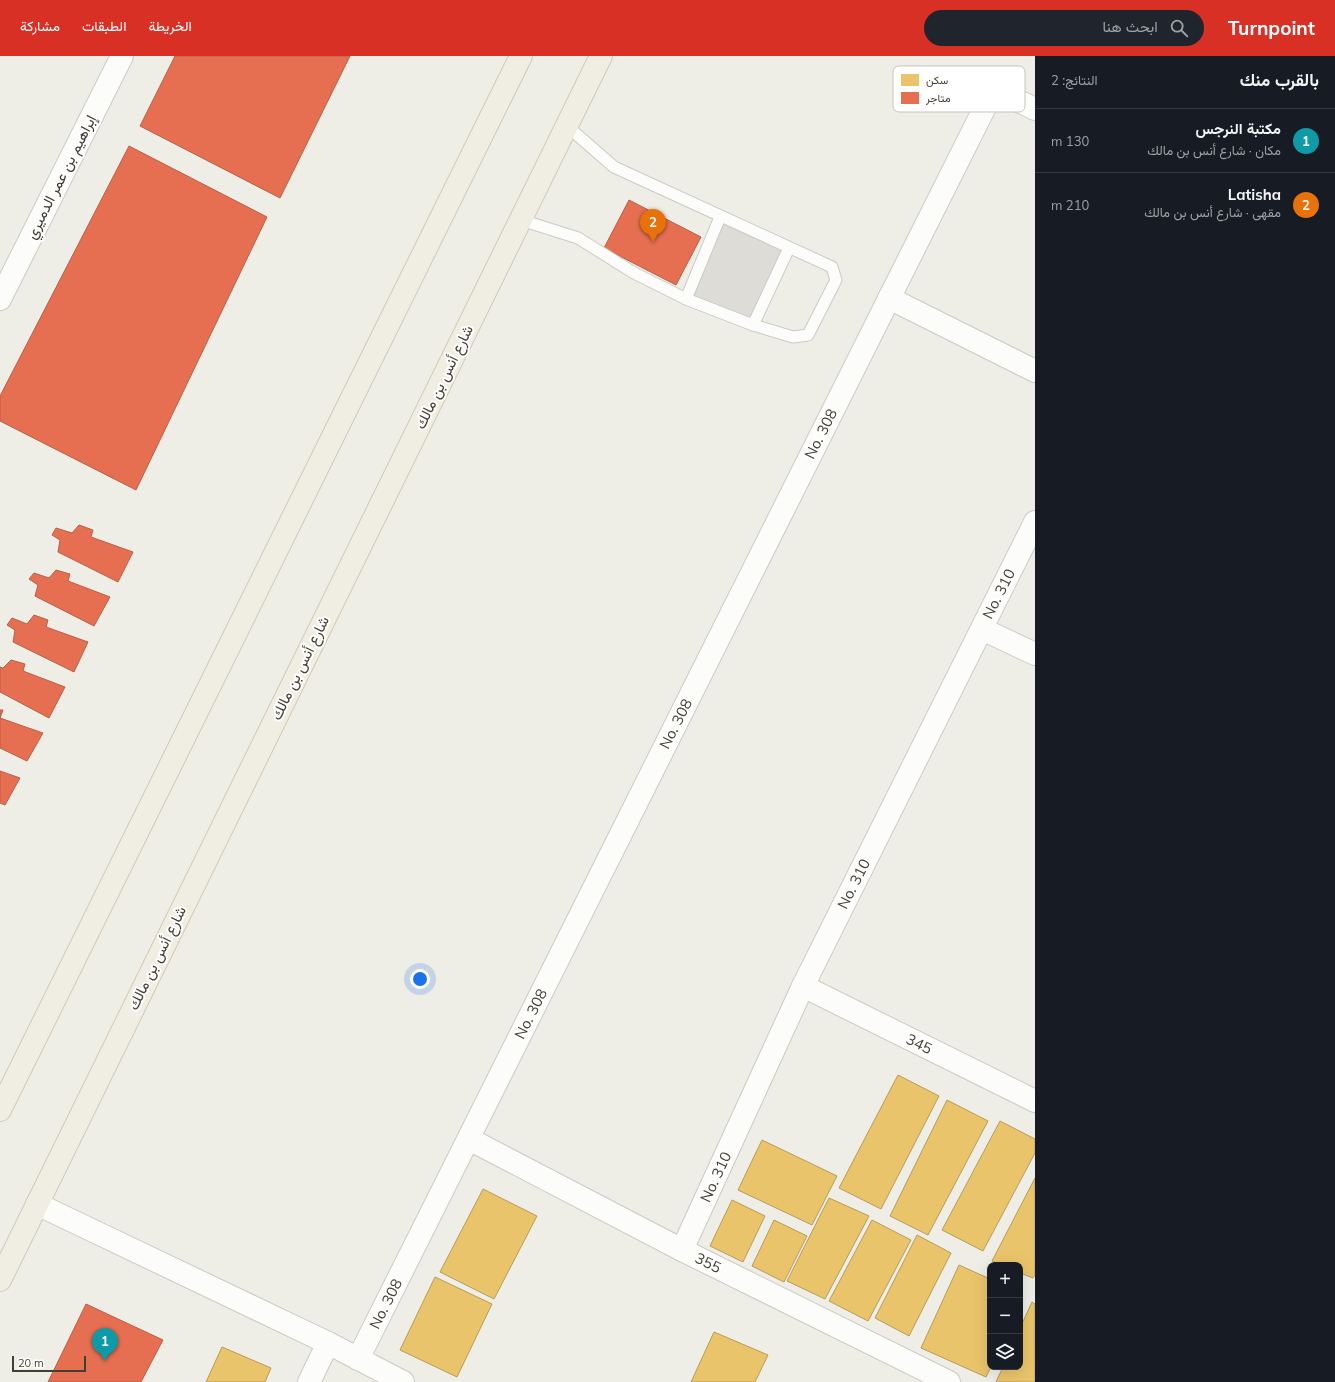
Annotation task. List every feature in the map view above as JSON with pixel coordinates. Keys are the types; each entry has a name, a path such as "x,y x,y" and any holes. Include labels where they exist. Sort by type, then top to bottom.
{"main road":[{"path":"0,1110 521,56"},
{"name":"شارع أنس بن مالك","path":"0,1280 602,56"}],"street":[{"name":"إبراهيم بن عمر الدميري","path":"0,299 122,56"},
{"name":"No. 308","path":"1025,104 1035,109"},
{"name":"No. 308","path":"358,1360 982,112"},
{"path":"889,298 1035,371"},
{"name":"No. 310","path":"682,1250 803,986 1035,522"},
{"path":"982,629 1035,654"},
{"name":"345","path":"803,986 1035,1101"},
{"name":"355","path":"469,1139 682,1250 949,1382"},
{"path":"37,1204 328,1343 358,1360 403,1382"},
{"path":"309,1382 328,1343"}],"lane":[{"path":"521,220 578,238 634,273 686,299 753,325 793,337 808,335 836,280 832,267 720,217 614,166 567,126"},
{"path":"686,299 720,217"},
{"path":"753,325 789,248"}],"shaded area":[{"path":"720,217 789,248 753,325 686,299"}],"building: سكن":[{"path":"898,1075 939,1096 881,1209 839,1188"},
{"path":"947,1100 988,1121 928,1235 890,1216"},
{"path":"1000,1121 1035,1139 1035,1153 983,1251 942,1230"},
{"path":"762,1140 837,1176 812,1225 738,1190"},
{"path":"1035,1178 1035,1275 1033,1278 1023,1274 1023,1262 992,1261"},
{"path":"483,1189 537,1216 494,1299 440,1272"},
{"path":"829,1198 869,1216 825,1299 787,1281"},
{"path":"732,1200 765,1216 743,1262 710,1246"},
{"path":"774,1220 807,1236 784,1282 752,1266"},
{"path":"872,1220 911,1240 868,1321 829,1301"},
{"path":"917,1235 951,1253 909,1336 875,1318"},
{"path":"959,1265 987,1278 987,1370 990,1370 986,1377 921,1348"},
{"path":"435,1277 492,1304 457,1377 400,1350"},
{"path":"1032,1302 1035,1304 1035,1382 996,1382 1002,1370 1023,1370 1023,1322"},
{"path":"714,1332 768,1355 755,1382 691,1382"},
{"path":"222,1347 271,1368 265,1382 206,1382"}],"building: متاجر":[{"path":"175,56 350,56 280,198 140,126"},
{"path":"129,146 267,217 136,490 0,421 0,396"},
{"path":"629,200 701,237 676,285 604,248"},
{"path":"79,525 93,530 91,537 133,552 118,582 58,552 60,540 52,535 56,528 72,533"},
{"path":"56,570 70,574 68,581 110,597 94,626 35,596 38,585 29,579 34,573 49,578"},
{"path":"34,615 48,620 46,627 88,642 74,672 13,642 15,630 7,625 12,618 27,624"},
{"path":"11,660 25,664 23,671 65,687 49,718 0,692 0,667 3,668"},
{"path":"0,710 3,710 0,718"},
{"path":"0,718 43,733 27,761 0,748"},
{"path":"0,771 20,778 5,805 0,803"},
{"path":"86,1304 163,1340 141,1382 48,1382"}],"place":[{"name":"Latisha","path":"653,242"},
{"name":"مكتبة النرجس","path":"105,1361"}]}
